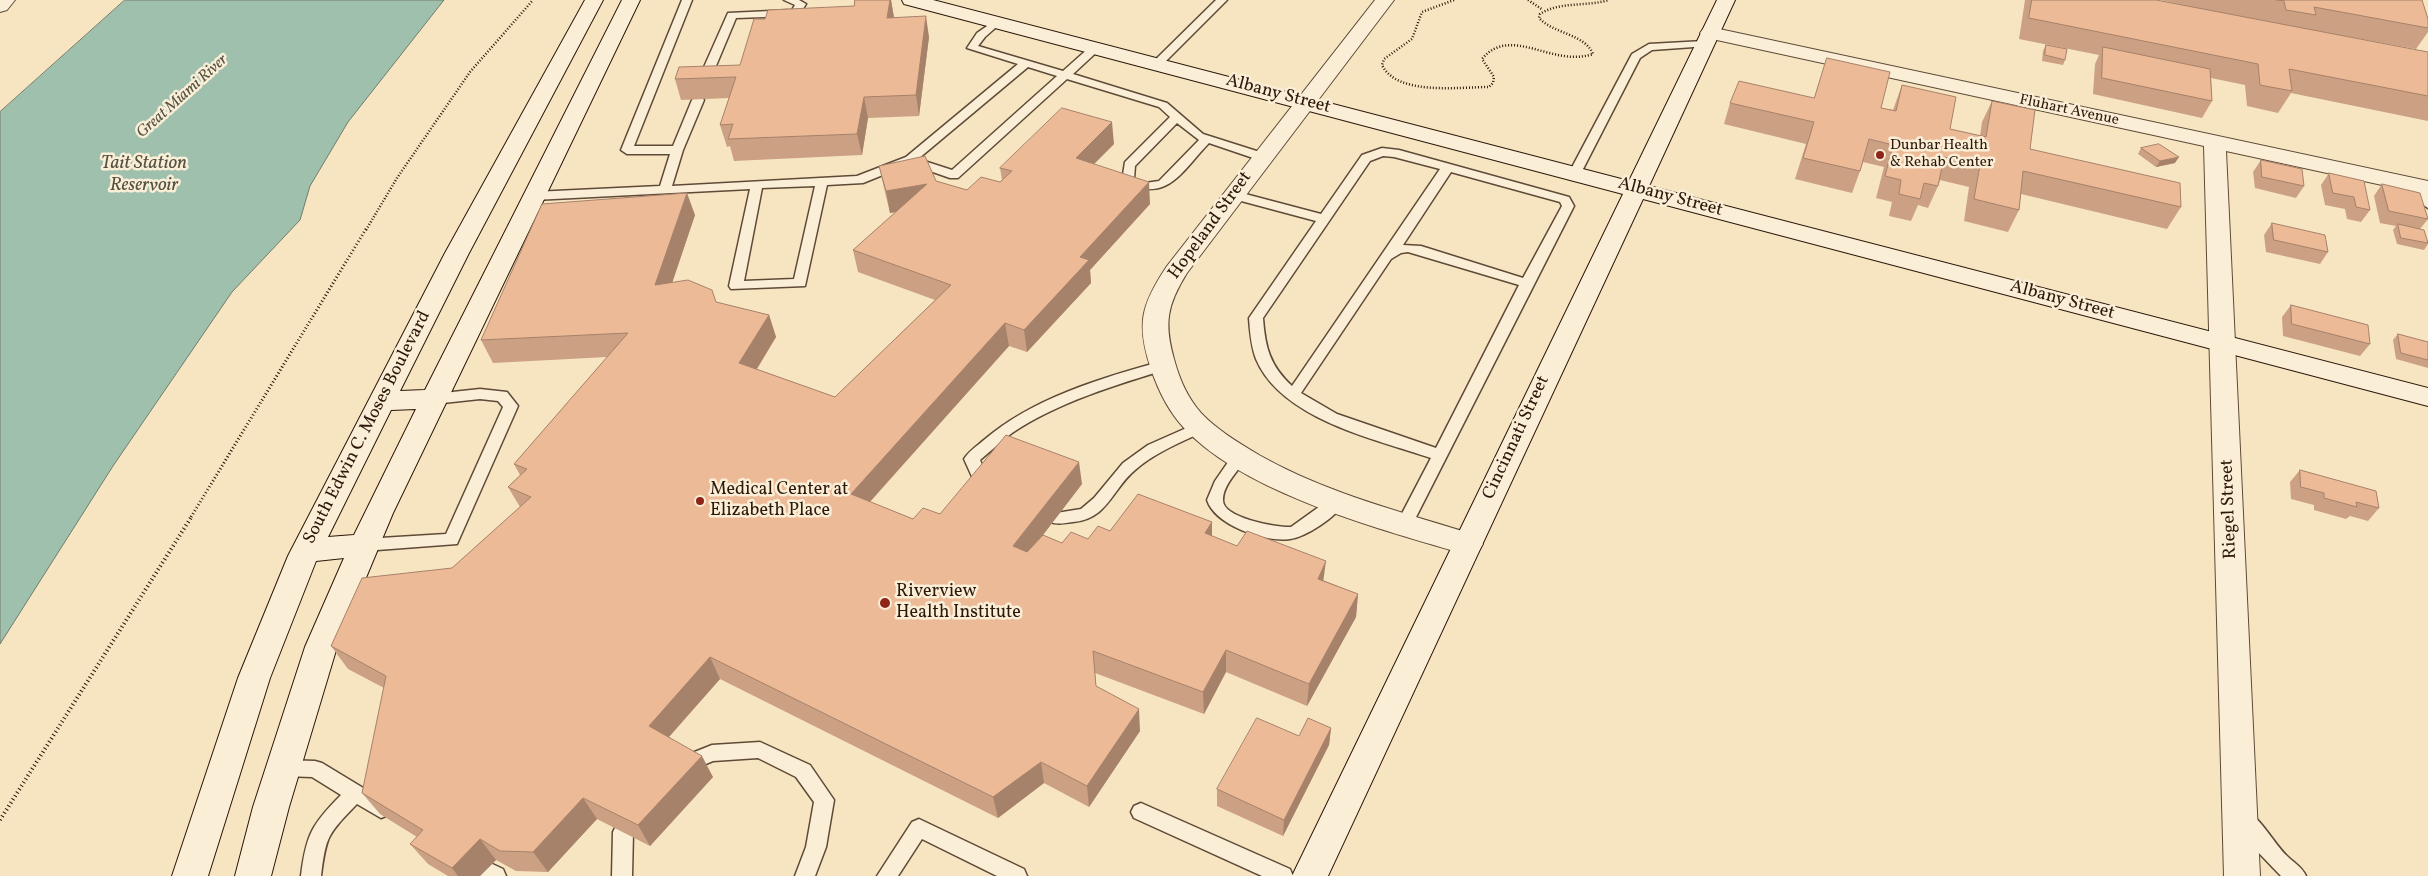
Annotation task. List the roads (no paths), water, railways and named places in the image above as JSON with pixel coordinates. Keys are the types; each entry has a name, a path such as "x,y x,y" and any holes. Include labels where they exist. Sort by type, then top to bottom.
{"street":[{"path":"0,6 6,0"},
{"name":"South Edwin C. Moses Boulevard","path":"190,876 254,678 306,550 488,197 594,0"},
{"path":"253,876 283,768 321,647 364,545 631,0"},
{"name":"Albany Street","path":"912,0 2428,397"},
{"name":"Hopeland Street","path":"1385,0 1304,102 1172,277 1155,312 1156,342 1163,366 1176,397 1193,421 1240,456 1266,472 1313,495 1468,544"},
{"name":"Cincinnati Street","path":"1310,876 1726,0"},
{"name":"Fluhart Avenue","path":"1707,39 2215,142 2427,193"},
{"name":"Riegel Street","path":"2215,142 2224,344 2242,876"},
{"path":"488,197 534,196"},
{"path":"382,401 434,399"},
{"path":"306,550 364,545"}],"lane":[{"path":"678,150 627,150 686,0"},
{"path":"701,88 732,15 795,13 802,4 789,0"},
{"path":"1157,64 1222,0"},
{"path":"997,22 981,35 972,48 1066,74 1163,105 1199,136 1262,157"},
{"path":"1575,173 1636,56 1649,46 1707,39"},
{"path":"910,160 954,175 1095,48"},
{"path":"534,196 860,180 910,160 1026,63"},
{"path":"665,190 678,150 698,100"},
{"path":"1177,117 1129,164 1128,181 1144,187 1163,184 1207,139"},
{"path":"1404,525 1440,455 1527,283 1568,206 1565,200 1448,167 1395,153 1373,154 1366,158 1256,318 1258,348 1270,374 1293,395 1332,418 1440,455"},
{"path":"1293,395 1448,167"},
{"path":"757,185 736,286 800,283 822,182"},
{"path":"1234,195 1324,219"},
{"path":"1393,250 1404,248 1416,249 1527,283"},
{"path":"985,488 972,459 1007,429 1057,403 1112,381 1163,366"},
{"path":"364,545 451,540 511,406 502,396 480,394 434,399"},
{"path":"1056,518 1085,515 1100,502 1128,467 1153,449 1200,426"},
{"path":"1240,456 1220,485 1215,500 1220,511 1239,522 1269,532 1291,534 1305,527 1336,503"},
{"path":"689,763 712,752 760,750 803,771 824,800 816,847 805,876"},
{"path":"283,768 315,769 381,809"},
{"path":"311,876 315,844 325,824 354,794"},
{"path":"2239,809 2260,840 2284,868 2296,876"},
{"path":"1141,812 1282,876"},
{"path":"886,876 919,828 1017,876"},
{"path":"622,832 622,876"}],"water":[{"name":"Tait Station Reservoir","path":"125,0 444,0 348,122 310,186 300,220 232,292 113,466 0,644 0,112"}],"place":[{"name":"Dunbar Health & Rehab Center","path":"1880,155"},
{"name":"Medical Center at Elizabeth Place","path":"700,501"},
{"name":"Riverview Health Institute","path":"885,603"}],"water label":[{"name":"Great Miami River","path":"183,97"}]}
